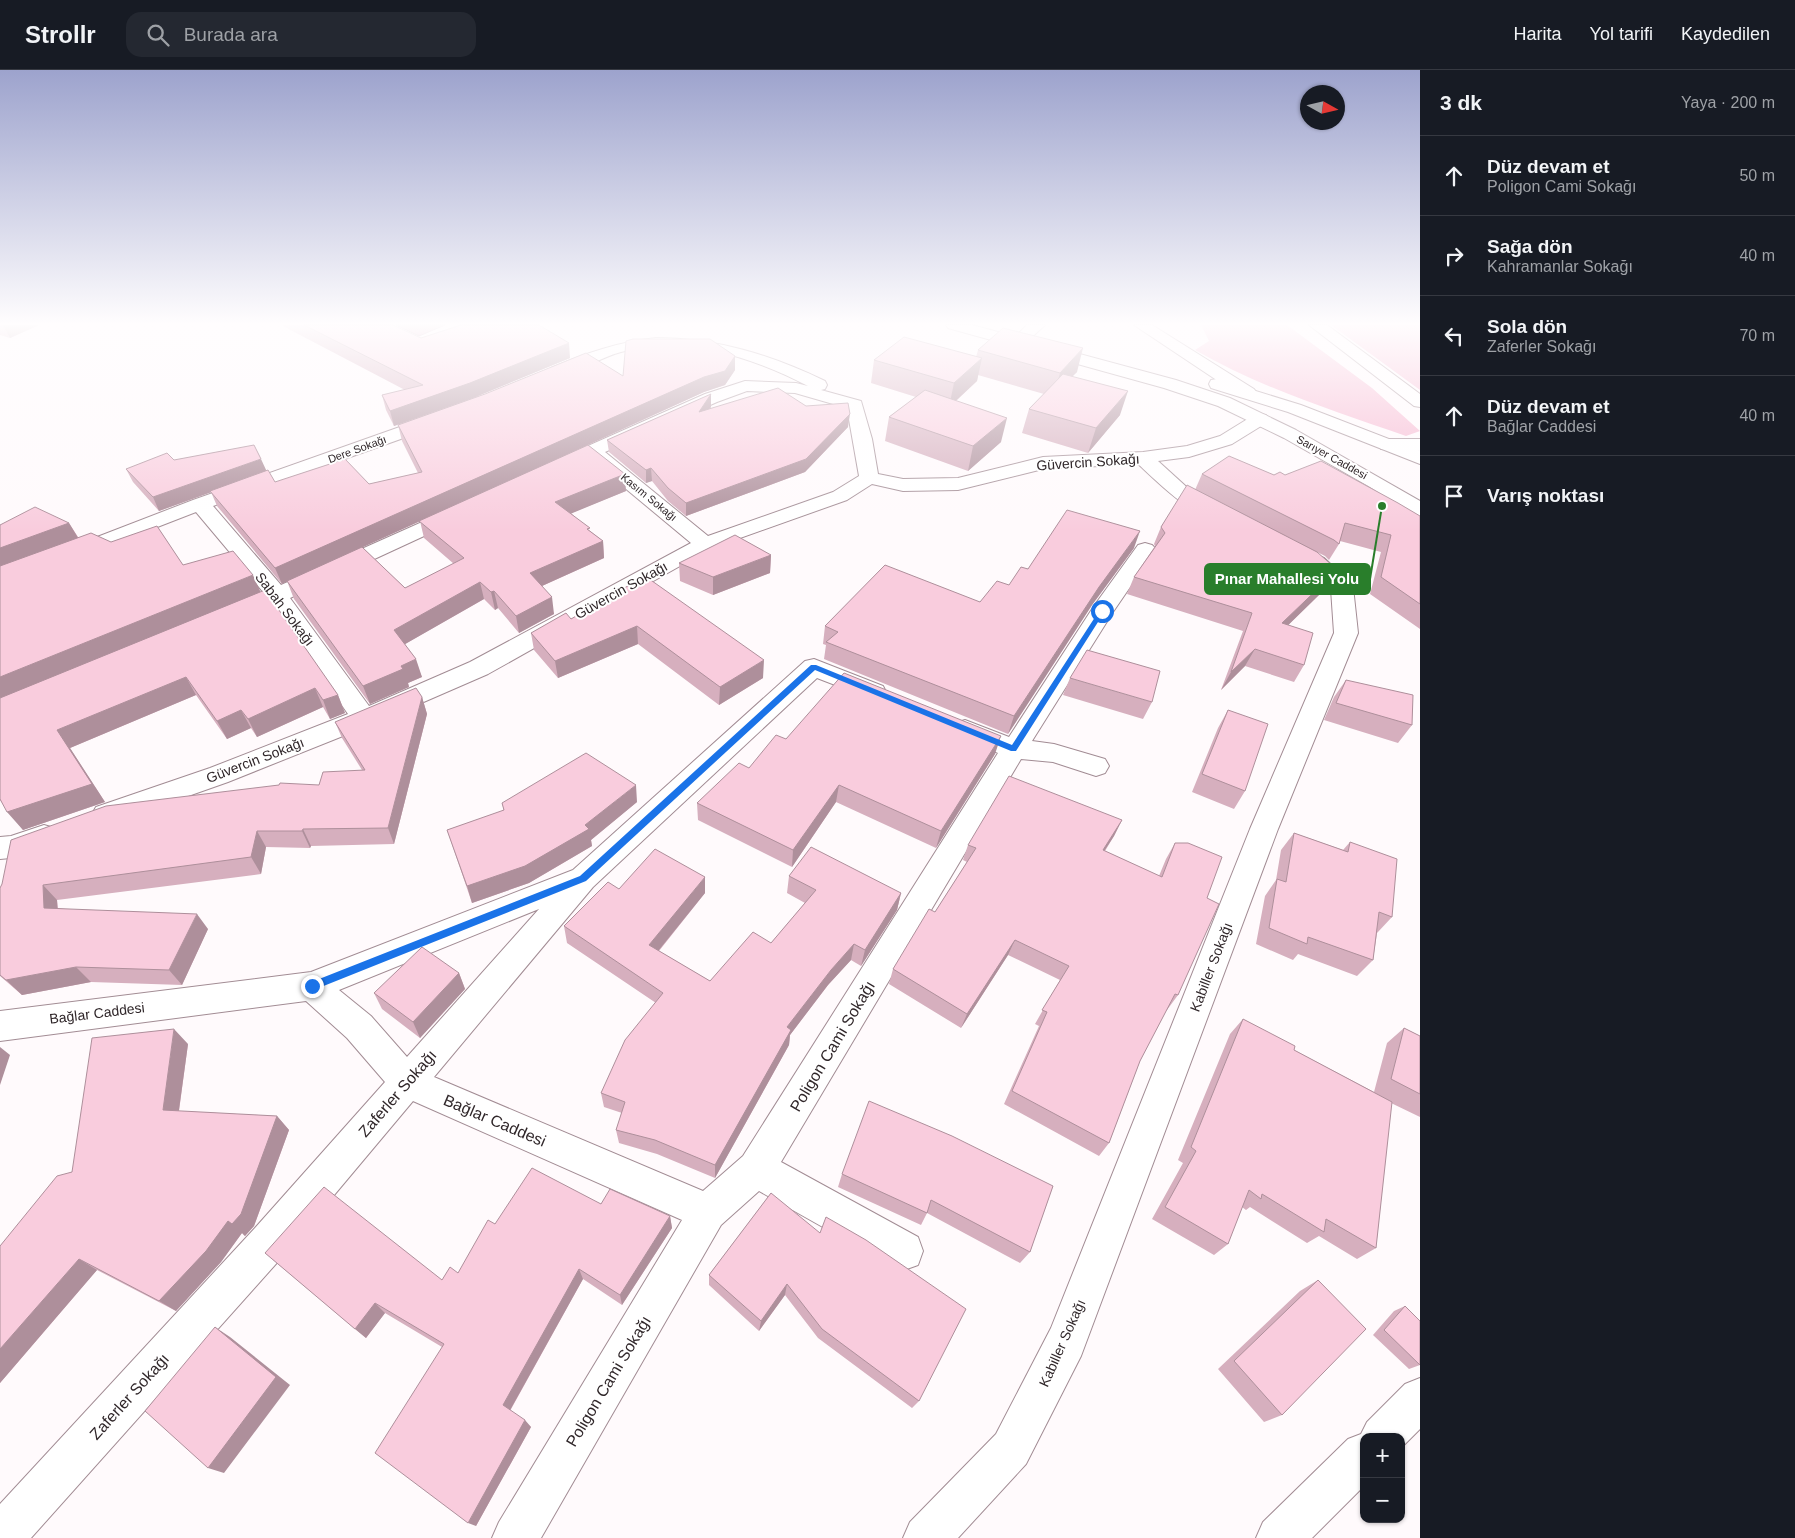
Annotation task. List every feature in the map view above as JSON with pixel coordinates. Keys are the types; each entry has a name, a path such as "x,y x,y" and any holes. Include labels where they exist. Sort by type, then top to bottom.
{"street":[{"path":"547,472 724,394"},
{"path":"815,394 855,405"},
{"path":"834,394 855,405 869,478"},
{"name":"Sarıyer Caddesi","path":"1199,394 1224,402 1260,419 1378,483 1420,510"},
{"path":"1213,394 1224,402"},
{"name":"Sarıyer Caddesi","path":"1249,394 1321,418 1420,458"},
{"path":"1409,394 1420,402"},
{"name":"Dere Sokağı","path":"54,560 200,504 454,414"},
{"name":"Güvercin Sokağı","path":"6,856 77,824 218,775 364,718 479,668 705,544 840,496 869,478 902,485 958,484 1044,463 1143,458 1189,452 1226,440 1260,419"},
{"path":"1388,445 1420,444"},
{"name":"Kasım Sokağı","path":"592,451 705,544"},
{"path":"1143,458 1184,495 1240,524"},
{"name":"Sabah Sokağı","path":"200,504 278,596 364,718"},
{"path":"224,618 278,596 475,505"},
{"name":"Kabiller Sokağı","path":"926,1538 1011,1449 1066,1340 1264,829 1346,633 1342,588 1316,563 1274,541"},
{"name":"Poligon Cami Sokağı","path":"516,1538 708,1212 756,1169 1014,749 1102,611 1145,549"},
{"name":"Zaferler Sokağı","path":"0,1538 269,1242 583,879 814,667 896,700"},
{"path":"941,719 1014,749 1054,753 1096,766"},
{"name":"Bağlar Caddesi","path":"0,1026 312,986 583,879"},
{"name":"Bağlar Caddesi","path":"312,986 359,1027 407,1082 708,1212"},
{"path":"756,1169 904,1250"},
{"path":"1386,1433 1420,1399"},
{"path":"1279,1538 1360,1458"}],"shaded area":[{"path":"1287,394 1378,394 1420,431 1406,436"}],"building":[{"path":"388,394 440,394 390,411 382,395"},
{"path":"485,394 667,394 275,568 210,491 268,470 275,482 345,459 369,484 422,472 398,425"},
{"path":"711,394 699,412 760,394 787,394 806,406 848,403 850,414 806,459 686,503 668,488 651,468 646,470 607,440"},
{"path":"920,394 935,394 1007,418 973,446 889,417"},
{"path":"1044,394 1126,394 1096,428 1029,409"},
{"path":"254,445 261,459 153,497 126,469 167,453 174,460"},
{"path":"588,445 625,474 555,502 590,528 587,529 603,541 530,573 552,597 516,616 494,591 491,592 480,582 394,630 416,659 401,666 403,669 363,686 287,581 362,547 405,588 464,558 419,521"},
{"path":"1229,456 1274,475 1280,472 1285,475 1321,461 1420,516 1420,604 1381,577 1391,535 1345,523 1339,544 1202,474"},
{"path":"1187,485 1317,552 1333,566 1329,578 1282,623 1313,633 1304,665 1255,649 1231,672 1252,613 1134,577 1165,533 1161,527"},
{"path":"35,507 69,523 0,548 0,525"},
{"path":"1067,510 1140,531 1099,587 1014,716 826,642 838,632 825,626 885,565 980,602 997,581 1009,585 1021,567 1028,569"},
{"path":"157,526 183,565 233,551 253,575 0,677 0,566 91,533 111,542"},
{"path":"735,535 771,555 713,577 679,563"},
{"path":"645,576 764,660 720,687 637,626 555,661 531,633 566,613 571,619"},
{"path":"265,590 338,695 323,700 315,688 248,719 241,710 217,721 186,677 57,730 92,784 7,812 0,799 0,698"},
{"path":"1087,650 1160,671 1152,702 1070,678"},
{"path":"844,673 1001,736 941,831 839,785 793,850 697,803 739,763 749,768 776,735 786,739"},
{"path":"1346,680 1413,695 1412,725 1336,703"},
{"path":"416,688 422,697 388,828 257,831 251,857 43,885 44,908 197,914 169,970 76,967 6,980 0,975 0,888 11,840 106,806 279,785 280,783 319,785 323,772 365,770 335,722"},
{"path":"1228,710 1268,724 1245,791 1202,774"},
{"path":"586,753 636,785 585,825 589,829 525,866 467,886 447,830 504,810 502,803"},
{"path":"1009,776 1122,820 1103,850 1162,877 1175,843 1188,843 1222,857 1207,898 1219,904 1178,995 1175,994 1140,1061 1109,1143 1012,1091 1047,1012 1042,1010 1069,966 1015,940 967,1014 893,969 929,909 935,912 976,848 968,845"},
{"path":"1294,833 1348,852 1350,842 1397,859 1392,917 1379,912 1373,960 1308,937 1307,944 1269,928 1277,879 1286,882"},
{"path":"811,847 901,893 865,950 854,944 831,970 787,1027 791,1030 715,1165 655,1140 616,1130 625,1102 601,1093 625,1040 663,993 564,926 608,882 619,889 655,849 705,877 649,945 710,981 753,932 771,943 816,890 789,876"},
{"path":"422,947 459,973 413,1022 374,993"},
{"path":"1243,1019 1295,1046 1294,1050 1392,1102 1376,1248 1326,1219 1324,1232 1262,1194 1261,1199 1249,1190 1228,1244 1165,1207 1196,1151 1191,1147"},
{"path":"1404,1028 1420,1036 1420,1094 1391,1079"},
{"path":"174,1029 163,1110 277,1116 241,1214 232,1224 228,1221 206,1251 159,1301 79,1259 0,1349 0,1246 57,1176 72,1172 92,1038"},
{"path":"869,1101 952,1136 1053,1186 1030,1252 931,1200 927,1213 842,1174"},
{"path":"532,1168 601,1204 610,1189 670,1216 620,1295 579,1269 503,1405 525,1420 468,1523 375,1453 444,1344 375,1303 355,1329 265,1253 324,1187 442,1280 450,1267 458,1273 488,1220 495,1224"},
{"path":"771,1193 820,1233 826,1217 866,1240 966,1309 919,1401 822,1329 787,1284 761,1321 709,1275"},
{"path":"1318,1280 1366,1329 1282,1415 1234,1361"},
{"path":"1405,1306 1420,1321 1420,1365 1384,1330"},
{"path":"215,1327 276,1377 208,1468 145,1411"}],"place":[{"name":"Pınar Mahallesi Yolu","path":"1382,506"}],"route":[{"path":"312,986 583,879 814,667 1014,749 1102,611"}]}
